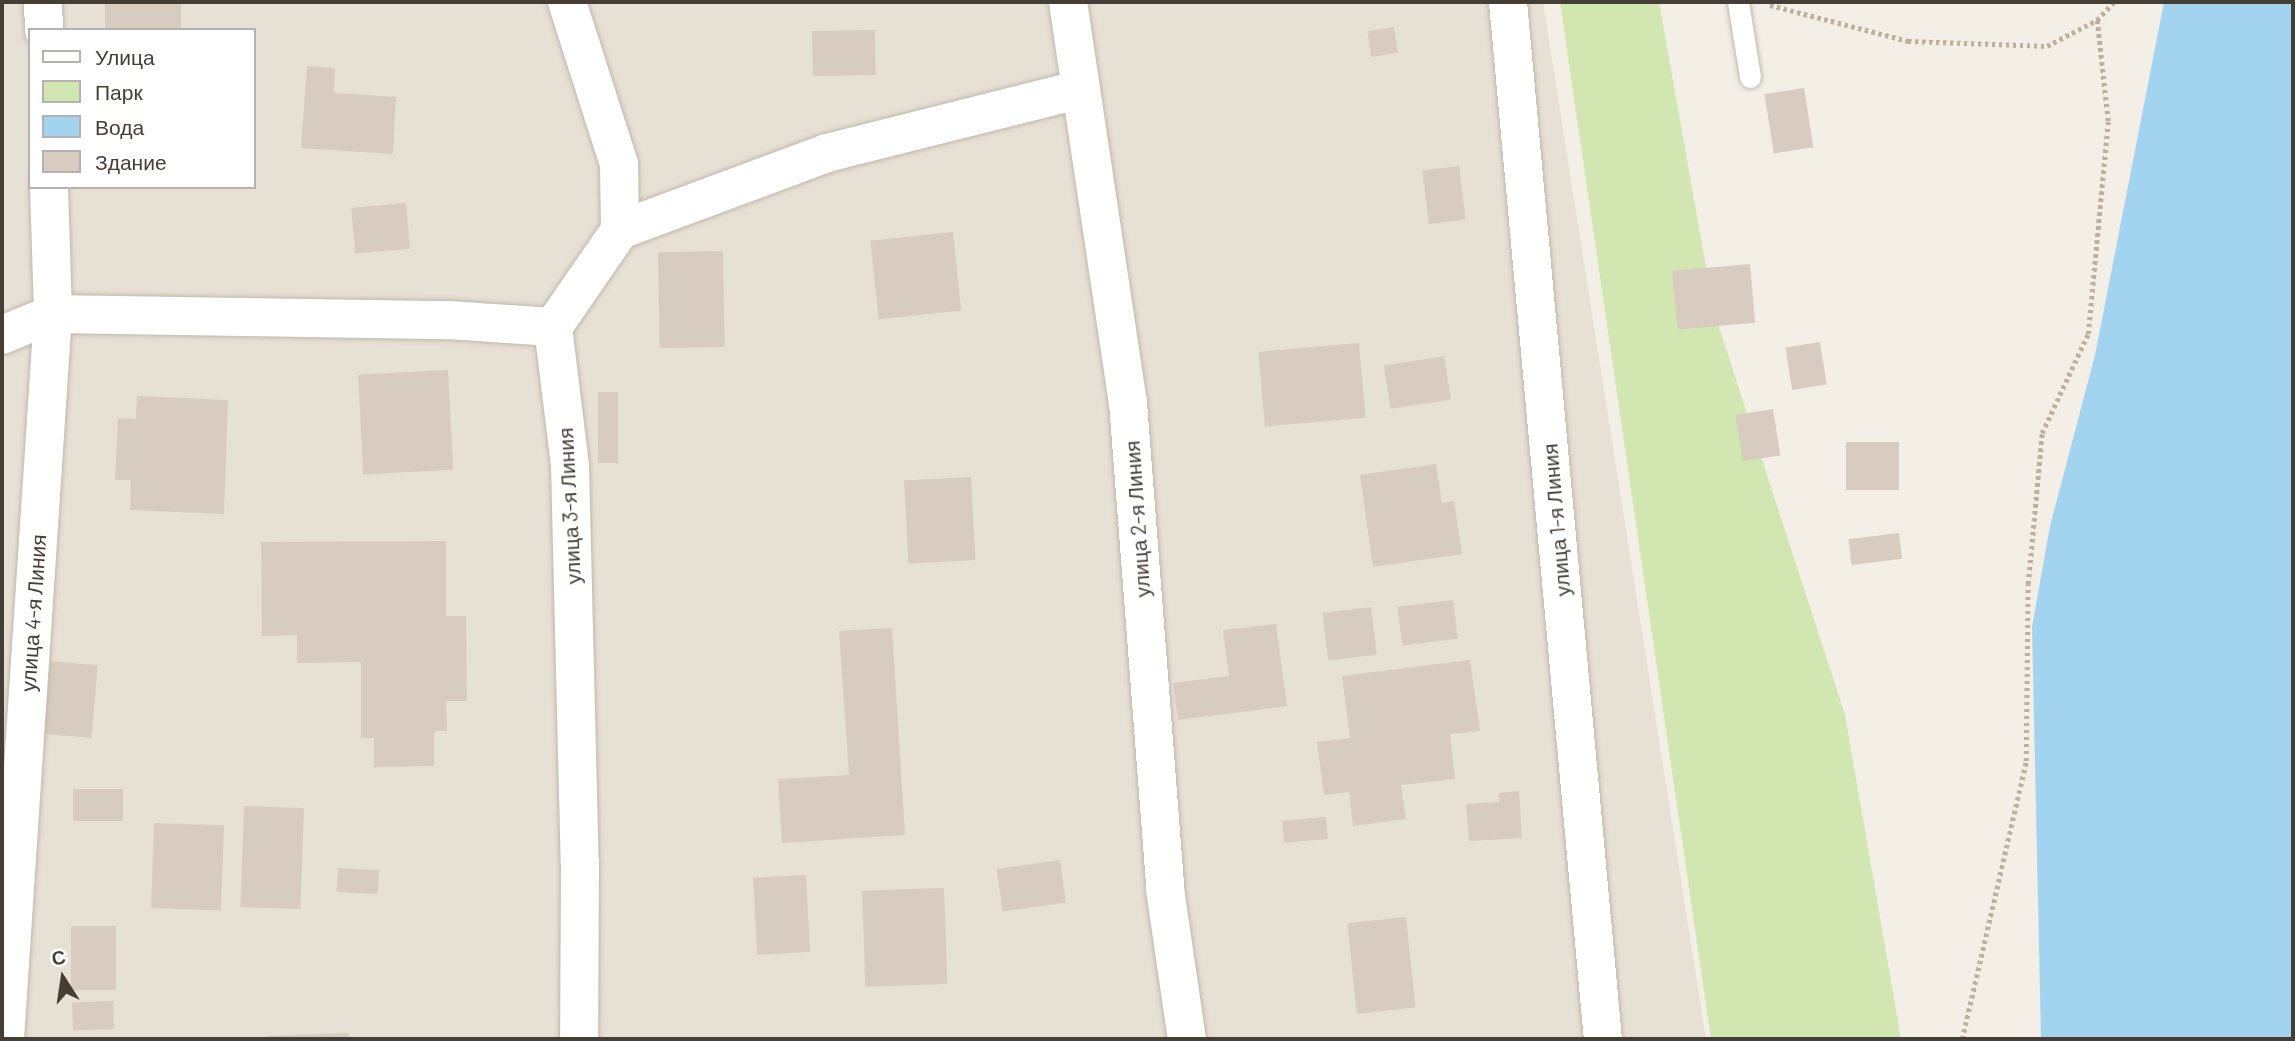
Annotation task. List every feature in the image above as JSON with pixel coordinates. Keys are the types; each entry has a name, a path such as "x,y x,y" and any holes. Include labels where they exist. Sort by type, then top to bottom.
{"street":[{"path":"43,2 44,28"},
{"path":"567,2 619,164 620,230"},
{"name":"улица 2-я Линия","path":"1068,2 1078,90 1128,403 1165,888 1187,1039"},
{"name":"улица 1-я Линия","path":"1508,2 1603,1039"},
{"path":"2,335 53,314 449,320 553,327 620,230 827,153 1078,90"},
{"name":"улица 4-я Линия","path":"5,1039 53,314 49,189"},
{"name":"улица 3-я Линия","path":"553,327 570,466 580,863 579,1039"}],"lane":[{"path":"1738,2 1749,77"}],"path":[{"path":"1756,2 1908,41 2047,46 2097,20 2114,2"},
{"path":"1962,1039 2026,761 2028,584 2042,433 2088,334 2108,121 2097,20"}],"shaded area":[{"path":"2,2 1543,2 1706,1039 2,1039"}],"green space":[{"path":"1560,2 1659,2 1714,312 1845,715 1901,1039 1711,1039"}],"water":[{"path":"2164,2 2293,2 2293,1039 2041,1039 2032,627 2050,526 2095,355"}],"building":[{"path":"105,2 181,2 181,28 105,28"},
{"path":"1394,27 1398,53 1371,57 1367,31"},
{"path":"875,30 876,75 813,76 812,31"},
{"path":"307,66 335,68 334,93 396,97 393,154 301,148"},
{"path":"1804,88 1813,147 1774,154 1764,94"},
{"path":"1459,166 1466,220 1429,224 1422,171"},
{"path":"406,203 410,249 355,254 351,208"},
{"path":"953,232 961,311 879,319 870,241"},
{"path":"723,251 725,347 660,348 658,252"},
{"path":"1750,264 1755,323 1677,330 1672,271"},
{"path":"1820,342 1827,384 1792,390 1785,347"},
{"path":"1359,343 1366,418 1265,427 1258,352"},
{"path":"1444,356 1451,399 1391,409 1384,366"},
{"path":"448,370 453,470 363,475 358,375"},
{"path":"598,392 618,392 618,463 598,463"},
{"path":"137,396 228,400 224,514 130,510 131,480 115,480 118,418 136,419"},
{"path":"1773,409 1780,455 1743,461 1735,415"},
{"path":"1846,442 1899,442 1899,490 1846,490"},
{"path":"1436,464 1442,503 1454,501 1462,554 1373,567 1360,475"},
{"path":"971,477 975,560 908,563 904,481"},
{"path":"1899,533 1902,559 1852,565 1848,539"},
{"path":"446,541 446,616 466,616 467,701 446,701 447,731 434,731 434,766 374,767 374,738 361,738 361,662 297,663 297,635 262,636 261,542"},
{"path":"1453,600 1458,639 1402,646 1397,607"},
{"path":"1371,607 1377,655 1328,661 1322,613"},
{"path":"1276,624 1287,706 1178,720 1173,683 1229,676 1223,630"},
{"path":"892,628 905,835 782,843 778,779 849,775 839,631"},
{"path":"1470,660 1480,731 1450,734 1455,779 1401,785 1406,819 1353,826 1349,792 1324,795 1317,742 1350,738 1342,676"},
{"path":"50,661 98,665 91,738 44,734"},
{"path":"73,789 123,789 123,821 73,821"},
{"path":"1519,791 1522,838 1469,841 1466,804 1499,802 1499,793"},
{"path":"244,806 304,808 300,909 240,907"},
{"path":"1326,817 1328,839 1284,843 1282,821"},
{"path":"154,823 224,825 221,910 151,908"},
{"path":"1060,860 1066,903 1003,911 997,869"},
{"path":"338,868 379,870 378,894 337,892"},
{"path":"806,875 810,952 757,955 753,878"},
{"path":"944,888 947,984 865,987 862,891"},
{"path":"1406,917 1416,1008 1357,1014 1347,923"},
{"path":"71,926 116,926 116,990 71,990"},
{"path":"113,1001 114,1029 73,1030 72,1002"},
{"path":"349,1033 349,1039 266,1039 266,1036"}]}
